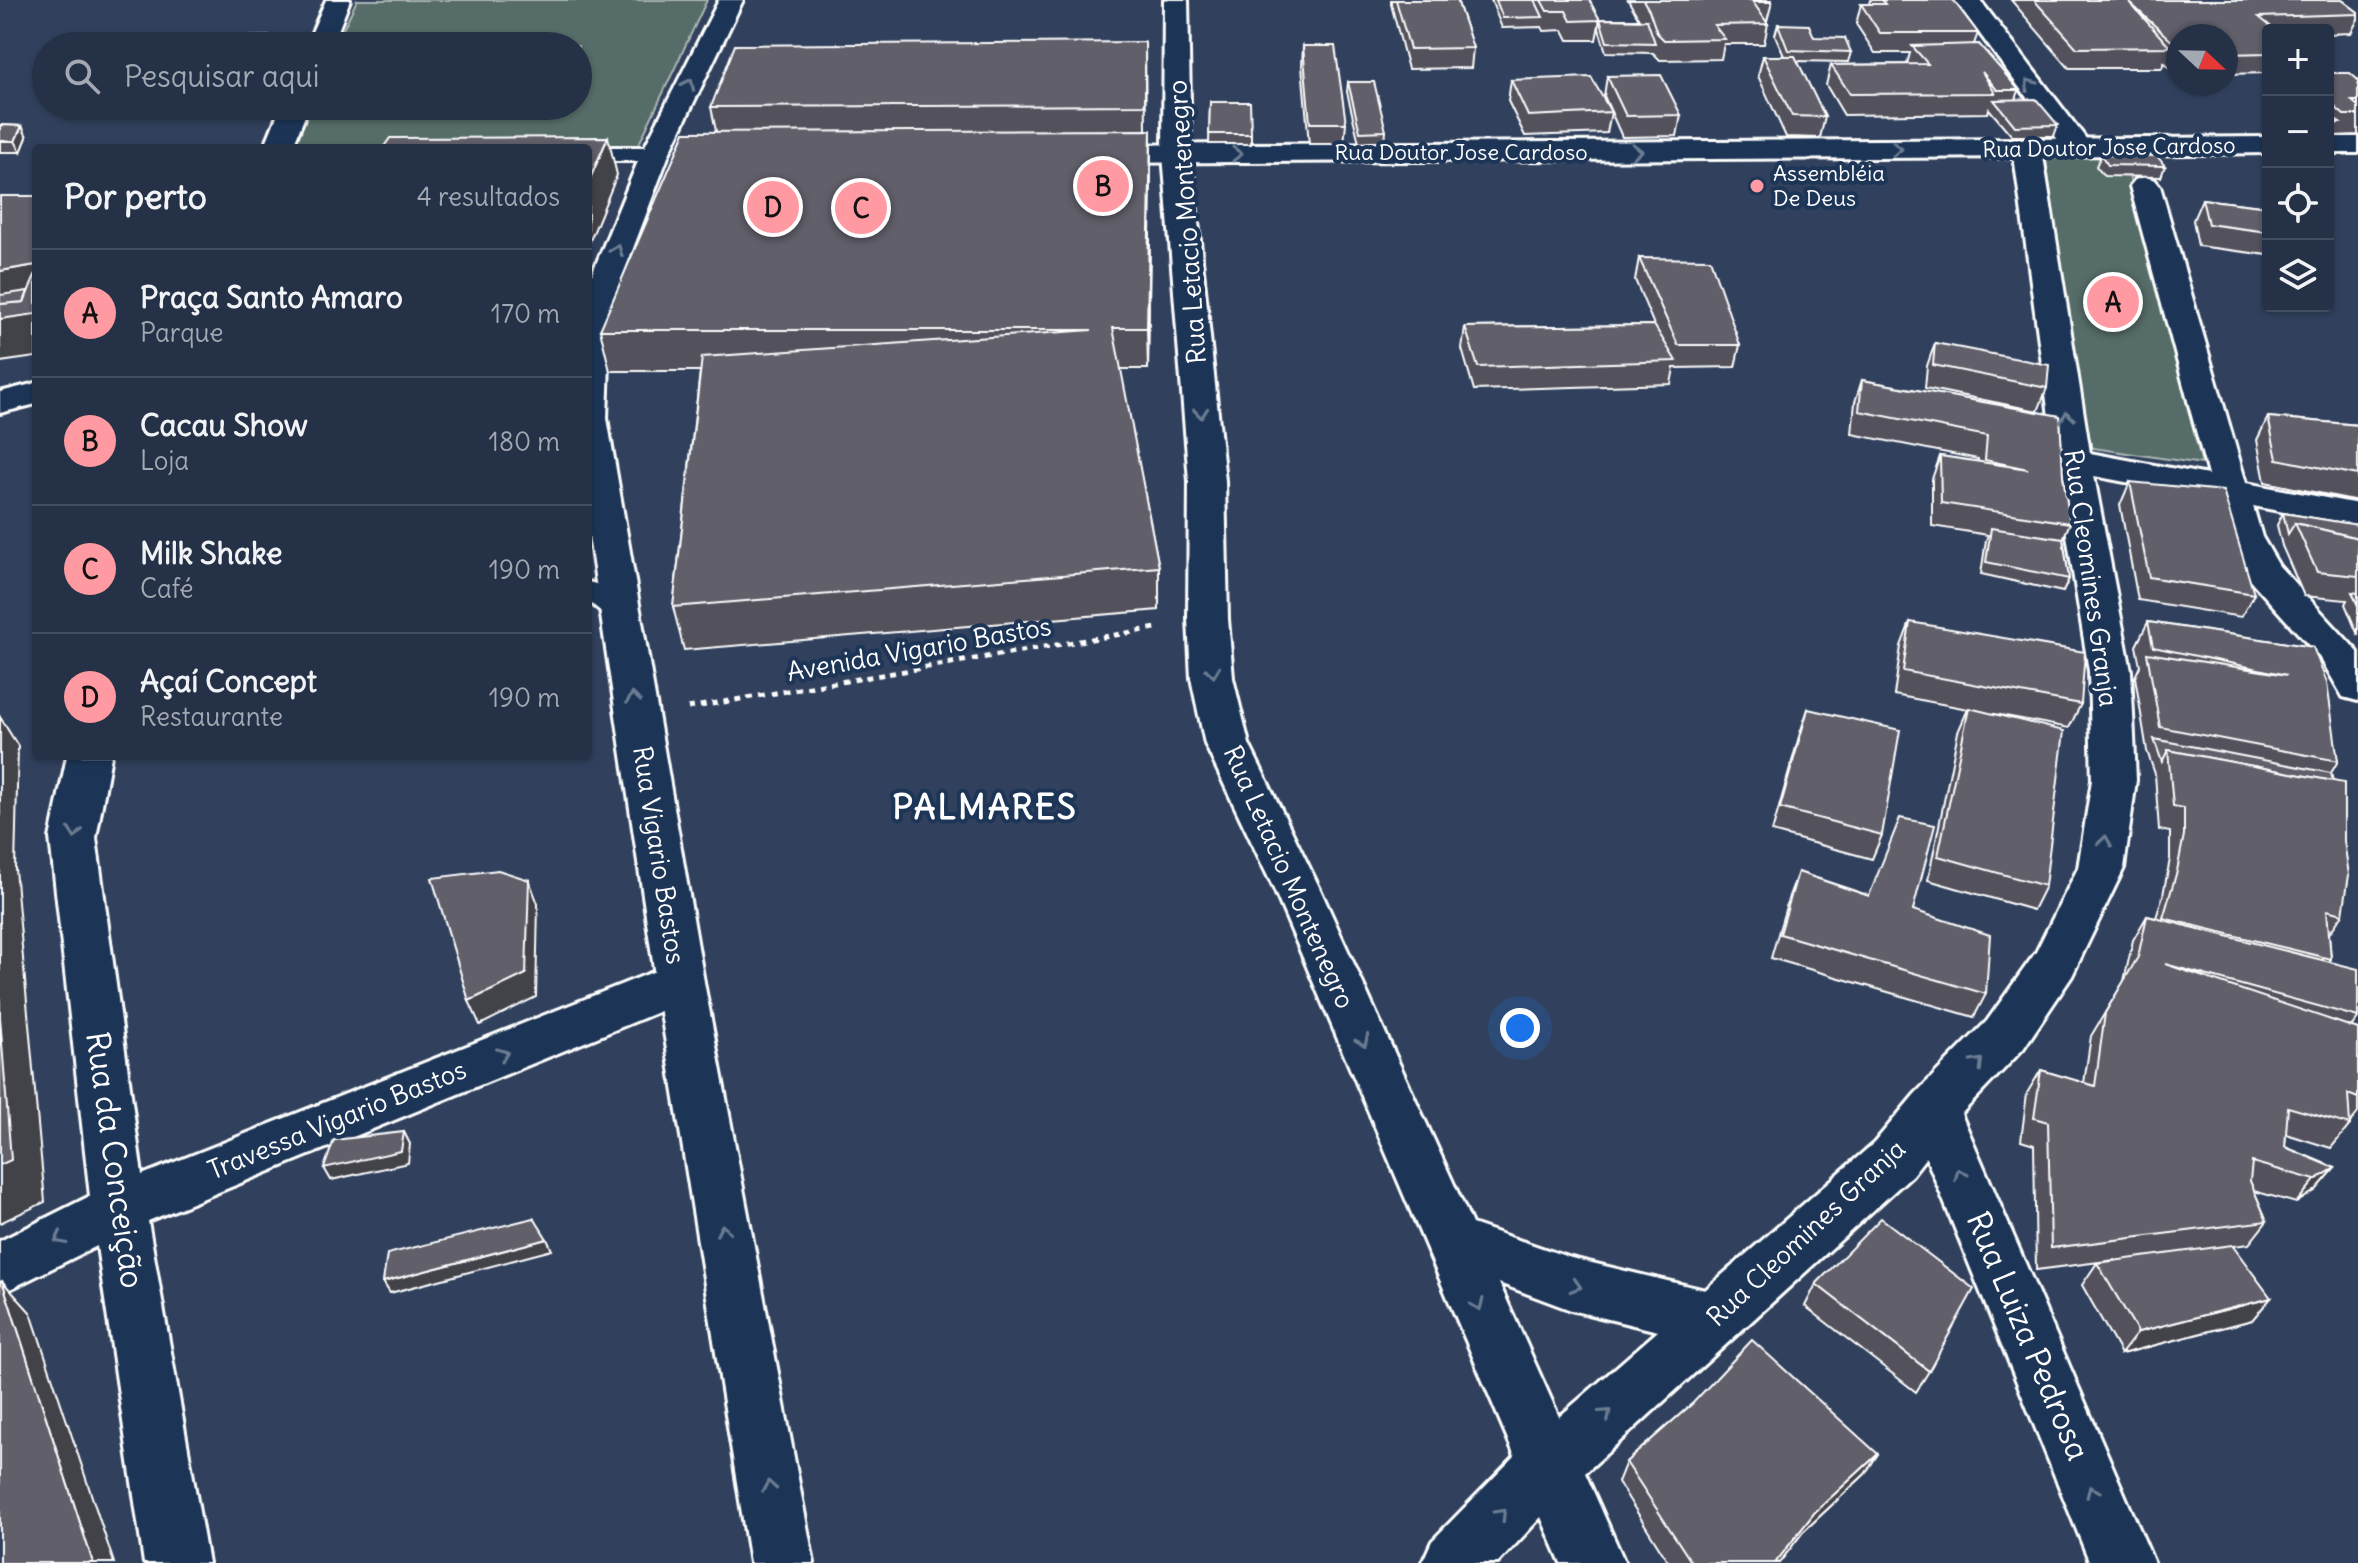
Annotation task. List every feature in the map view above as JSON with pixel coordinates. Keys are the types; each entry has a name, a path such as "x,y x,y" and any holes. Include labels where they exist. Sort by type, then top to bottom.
{"street":[{"path":"325,32 338,0"},
{"name":"Rua Vigario Bastos","path":"592,353 595,306 670,154 731,0"},
{"name":"Rua Letacio Montenegro","path":"1176,0 1177,154 1207,481 1208,619 1212,678 1227,744 1296,887 1593,1563"},
{"path":"1967,0 2077,146"},
{"path":"280,144 289,120"},
{"name":"Rua Doutor Jose Cardoso","path":"1066,154 2262,145"},
{"path":"2334,145 2358,145"},
{"path":"2133,146 2243,537 2263,573 2337,651 2358,687"},
{"name":"Rua Cleomines Granja","path":"1454,1563 1548,1466 1893,1159 1933,1109 2005,1035 2055,963 2101,868 2114,780 2110,671 2073,461 2027,148"},
{"path":"592,154 670,154"},
{"path":"0,403 32,394"},
{"name":"Rua Vigario Bastos","path":"592,455 604,602 636,716 782,1563"},
{"path":"2073,461 2358,515"},
{"name":"Rua da Conceição","path":"88,760 73,838 119,1208 176,1563"},
{"name":"Travessa Vigario Bastos","path":"0,1269 119,1208 680,982"},
{"name":"Rua Luiza Pedrosa","path":"1933,1109 2122,1563"},
{"path":"1450,1241 1571,1284 1714,1318"}],"path":[{"name":"Avenida Vigario Bastos","path":"636,716 1208,619"}],"green space":[{"path":"357,0 707,0 638,146 290,144 301,120 592,120 592,32 342,32"},
{"path":"2045,154 2124,156 2202,464 2087,447"}],"building":[{"path":"1396,0 1457,0 1473,48 1410,49"},
{"path":"1496,0 1535,0 1543,17 1503,18"},
{"path":"1541,0 1589,0 1600,20 1571,21 1566,11 1547,11"},
{"path":"1643,0 1772,2 1753,2 1768,24 1714,25 1725,39 1664,40 1657,33"},
{"path":"1882,0 1953,0 1978,33 1880,33 1861,4 1885,4"},
{"path":"2034,0 2342,0 2358,12 2259,17 2268,24 2262,24 2262,53 2238,54 2238,24 2166,24 2166,36 2129,2 2166,43 2166,47 2077,48"},
{"path":"1600,19 1647,20 1655,43 1607,42"},
{"path":"1778,24 1809,25 1814,37 1845,38 1851,52 1788,50"},
{"path":"1145,42 1145,105 711,107 735,45"},
{"path":"1979,44 2019,90 1997,90 1982,72 1995,93 1850,94 1831,65 1928,64 1912,46"},
{"path":"1303,46 1335,46 1346,123 1310,123"},
{"path":"1763,56 1795,56 1825,117 1792,116"},
{"path":"2334,73 2350,73 2358,80 2358,101 2352,101 2358,106 2358,115 2344,115 2334,106"},
{"path":"1661,75 1681,115 1626,116 1607,76"},
{"path":"1591,77 1611,112 1528,116 1511,80"},
{"path":"1348,82 1374,82 1386,131 1360,132"},
{"path":"2036,99 2058,125 2015,126 1994,100"},
{"path":"1210,102 1250,102 1251,134 1209,134"},
{"path":"0,125 22,126 15,141 0,141"},
{"path":"1151,130 1147,328 1113,328 1159,567 673,607 702,357 1092,330 600,330 685,132"},
{"path":"608,137 592,174 592,144 386,144 390,138"},
{"path":"2101,155 2157,156 2165,166 2108,165"},
{"path":"0,196 32,196 32,266 0,271"},
{"path":"2202,199 2262,206 2262,231 2208,224"},
{"path":"1639,258 1710,259 1740,345 1678,345"},
{"path":"32,283 32,315 0,319 0,304 24,302"},
{"path":"28,291 24,302 0,304 0,295"},
{"path":"1654,325 1676,361 1478,367 1465,327"},
{"path":"1935,343 2049,365 2047,388 1933,365"},
{"path":"1862,380 2060,416 2063,476 2070,523 1941,503 1940,456 2028,469 1985,460 1987,436 1859,411"},
{"path":"2268,417 2358,425 2358,475 2277,459"},
{"path":"2130,482 2223,491 2254,594 2149,577"},
{"path":"2283,513 2358,525 2358,538 2295,523 2288,534"},
{"path":"2295,523 2358,538 2358,576 2317,572"},
{"path":"1991,528 2063,539 2069,579 1986,562"},
{"path":"1910,622 2085,652 2081,704 1903,671"},
{"path":"2148,622 2313,647 2327,683 2338,761 2160,727 2147,653 2287,675 2153,647"},
{"path":"1969,708 2064,731 2045,886 1938,856"},
{"path":"1808,709 1900,730 1882,835 1780,808"},
{"path":"2154,739 2331,773 2333,781 2168,750 2162,762"},
{"path":"2168,750 2344,783 2344,841 2349,875 2343,914 2327,910 2331,959 2163,918 2184,835 2184,808 2173,806"},
{"path":"1900,818 1935,825 1913,910 1990,935 1986,994 1780,934 1798,872 1869,896"},
{"path":"498,870 529,880 526,974 469,1001 432,878"},
{"path":"2147,916 2358,969 2358,1017 2165,964 2358,1029 2358,1098 2348,1094 2350,1125 2288,1107 2285,1147 2335,1168 2315,1180 2252,1162 2250,1181 2267,1221 2051,1248 2048,1122 2034,1118 2041,1070 2095,1086 2105,1013 2138,957"},
{"path":"0,1017 11,1160 0,1165"},
{"path":"404,1132 401,1151 324,1168 334,1140"},
{"path":"534,1218 547,1239 383,1282 387,1254"},
{"path":"1881,1218 1974,1289 1929,1371 1816,1284"},
{"path":"2232,1245 2271,1298 2138,1332 2097,1263"},
{"path":"2,1281 93,1563 0,1563"},
{"path":"1752,1340 1878,1454 1815,1512 1775,1563 1692,1563 1626,1462 1692,1404"}],"place":[{"name":"Cacau Show","path":"1103,186"},
{"name":"Assembléia De Deus","path":"1757,186"},
{"name":"Açaí Concept","path":"773,207"},
{"name":"Milk Shake","path":"861,208"},
{"name":"Praça Santo Amaro","path":"2113,302"}],"district":[{"name":"PALMARES","path":"985,807"}]}
